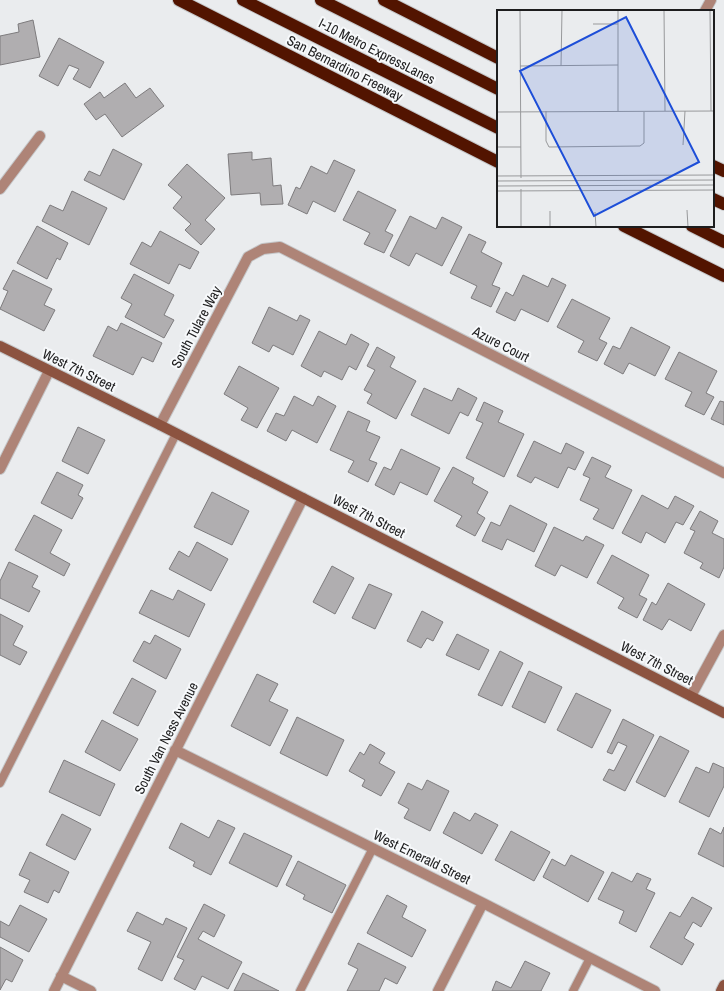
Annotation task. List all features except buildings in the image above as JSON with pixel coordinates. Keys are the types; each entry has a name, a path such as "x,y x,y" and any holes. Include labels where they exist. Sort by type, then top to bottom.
{"highway":[{"name":"San Bernardino Freeway","path":"179,0 497,161"},
{"name":"I-10 Metro ExpressLanes","path":"243,0 497,127"},
{"name":"I-10 Metro ExpressLanes","path":"321,0 497,88"},
{"path":"384,0 497,57"},
{"path":"714,166 724,171"},
{"path":"714,199 724,204"},
{"path":"626,227 724,276"},
{"path":"694,227 724,242"}],"street":[{"path":"706,10 711,0"},
{"path":"0,189 40,136"},
{"name":"Azure Court","path":"263,249 280,247 724,473"},
{"name":"South Tulare Way","path":"160,425 248,258 263,249"},
{"name":"West 7th Street","path":"0,346 160,425 724,713"},
{"path":"0,469 49,371"},
{"name":"South Van Ness Avenue","path":"54,991 303,498"},
{"path":"691,696 724,635"},
{"name":"West Emerald Street","path":"175,750 483,903 655,991"},
{"path":"438,991 483,903"},
{"path":"62,976 91,991"},
{"path":"721,991 724,985"}],"lane":[{"path":"0,783 176,434"},
{"path":"300,991 373,848"},
{"path":"573,991 590,958"}]}
